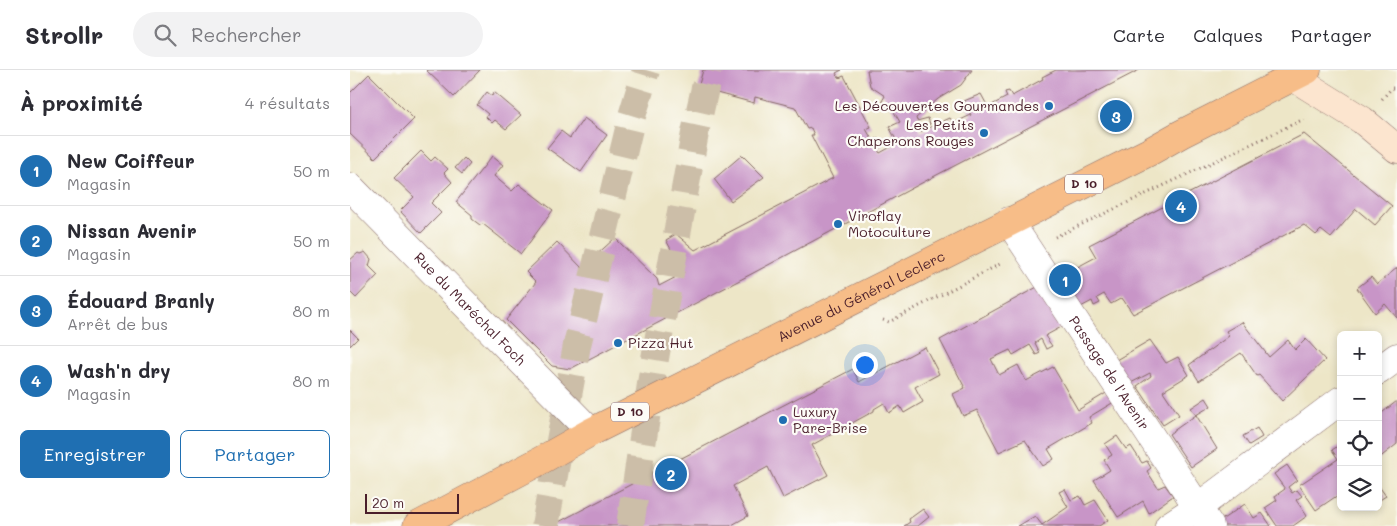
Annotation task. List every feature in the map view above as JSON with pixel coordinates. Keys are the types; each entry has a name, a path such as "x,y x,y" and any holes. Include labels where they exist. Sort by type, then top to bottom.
{"main road":[{"path":"1293,72 1362,120 1397,150"},
{"name":"Avenue du Général Leclerc","path":"420,525 591,432 1149,152 1293,72"}],"street":[{"name":"Rue du Maréchal Foch","path":"350,187 591,432"},
{"name":"Passage de l'Avenir","path":"1009,221 1204,517"},
{"path":"1382,369 1397,357"},
{"path":"1169,526 1204,517 1337,403"}],"path":[{"path":"846,304 867,316 889,322 1028,250 1304,119 1312,120"}],"building":[{"path":"426,70 480,70 454,97"},
{"path":"703,70 842,70 836,73 839,78 844,76 871,127 866,129 873,141 878,138 883,145 877,149 880,153 898,143 889,127 900,122 891,107 882,101 885,96 870,86 867,70 972,70 961,85 938,99 916,118 917,121 928,118 930,124 919,128 920,132 950,118 954,123 971,115 964,101 981,94 988,107 1007,97 1005,92 1009,91 1012,96 1056,70 1139,70 570,369 552,366 506,320 536,282 526,272 557,242 582,268 615,238 657,279 659,286 684,273 666,240 676,234 695,250 833,178 811,135 814,135 811,128 807,129 795,107 755,97 754,103 698,88"},
{"path":"369,74 414,119 375,158 350,134 350,91"},
{"path":"487,92 492,96 494,92 521,115 506,129 495,120 492,123 486,117 488,114 477,105"},
{"path":"584,118 607,135 581,172 547,148 561,131 570,138"},
{"path":"1304,134 1392,206 1375,225 1356,209 1331,238 1321,230 1316,235 1304,225 1133,314 1122,298 1111,304 1104,294 1097,298 1100,303 1094,306 1092,301 1077,309 1057,278 1096,257 1089,245"},
{"path":"421,151 431,161 435,157 448,169 444,173 452,182 431,203 441,213 421,233 400,211 414,197 394,178"},
{"path":"742,155 764,177 731,201 714,179"},
{"path":"492,156 503,165 494,176 512,191 519,184 553,210 521,254 483,224 480,225 472,219 472,215 456,202"},
{"path":"464,158 470,164 462,174 455,168"},
{"path":"365,252 371,259 369,266 378,275 356,298 350,292 350,260 358,253"},
{"path":"1397,268 1397,318 1385,304 1375,313 1357,288 1371,277 1377,284"},
{"path":"1039,286 1065,325 1045,336 1052,346 1046,349 1041,339 1035,343 1040,353 1036,355 1030,345 1013,355 1010,350 991,359 999,375 1018,365 1026,381 1053,367 1078,410 1108,392 1114,402 1089,417 1092,423 1048,449 1054,459 1043,466 1025,440 999,452 977,410 963,416 953,394 965,388 940,340"},
{"path":"1242,322 1269,357 1288,340 1295,350 1306,339 1325,360 1282,401 1259,375 1257,376 1241,353 1199,381 1189,365 1229,336 1226,331"},
{"path":"350,330 358,338 350,346"},
{"path":"1150,340 1166,363 1178,357 1189,375 1163,391 1179,415 1163,425 1137,386 1151,376 1150,373 1125,386 1111,363"},
{"path":"925,347 939,374 915,387 923,402 904,413 900,406 889,413 884,403 874,409 874,411 812,445 828,475 783,498 768,467 733,486 748,516 730,526 551,526 853,369 859,382"},
{"path":"1206,398 1211,406 1196,415 1191,408"},
{"path":"1397,401 1397,444 1382,456 1382,421 1382,413"},
{"path":"1196,415 1217,449 1191,467 1169,434"},
{"path":"1257,428 1262,437 1249,445 1243,436"},
{"path":"1117,436 1126,449 1131,446 1142,463 1147,461 1151,468 1147,471 1158,488 1165,485 1173,496 1149,513 1143,501 1118,517 1094,480 1110,470 1104,460 1112,455 1105,444"},
{"path":"1337,447 1337,458 1332,450"},
{"path":"1337,460 1337,496 1316,510 1299,485"},
{"path":"1287,465 1297,480 1288,487 1292,493 1297,490 1302,496 1296,500 1307,516 1293,526 1277,526 1265,508 1277,500 1275,496 1285,489 1274,474"},
{"path":"1065,489 1071,500 1080,496 1085,505 1095,500 1108,520 1099,526 1018,526 1035,516 1042,525 1068,507 1059,492"},
{"path":"1382,490 1386,496 1382,498"},
{"path":"1245,504 1254,518 1262,513 1271,526 1223,526 1220,521"},
{"path":"923,509 929,517 918,526 904,526 910,522 909,519"}],"tunnel":[{"path":"545,526 577,345 632,116 646,70"},
{"path":"630,526 654,364 695,133 709,70"}],"place":[{"name":"Les Découvertes Gourmandes","path":"1049,106"},
{"name":"Édouard Branly","path":"1116,116"},
{"name":"Les Petits Chaperons Rouges","path":"984,133"},
{"name":"Wash'n dry","path":"1181,206"},
{"name":"Viroflay Motoculture","path":"838,224"},
{"name":"New Coiffeur","path":"1065,280"},
{"name":"Pizza Hut","path":"618,343"},
{"name":"Luxury Pare-Brise","path":"783,420"},
{"name":"Nissan Avenir","path":"671,474"}]}
